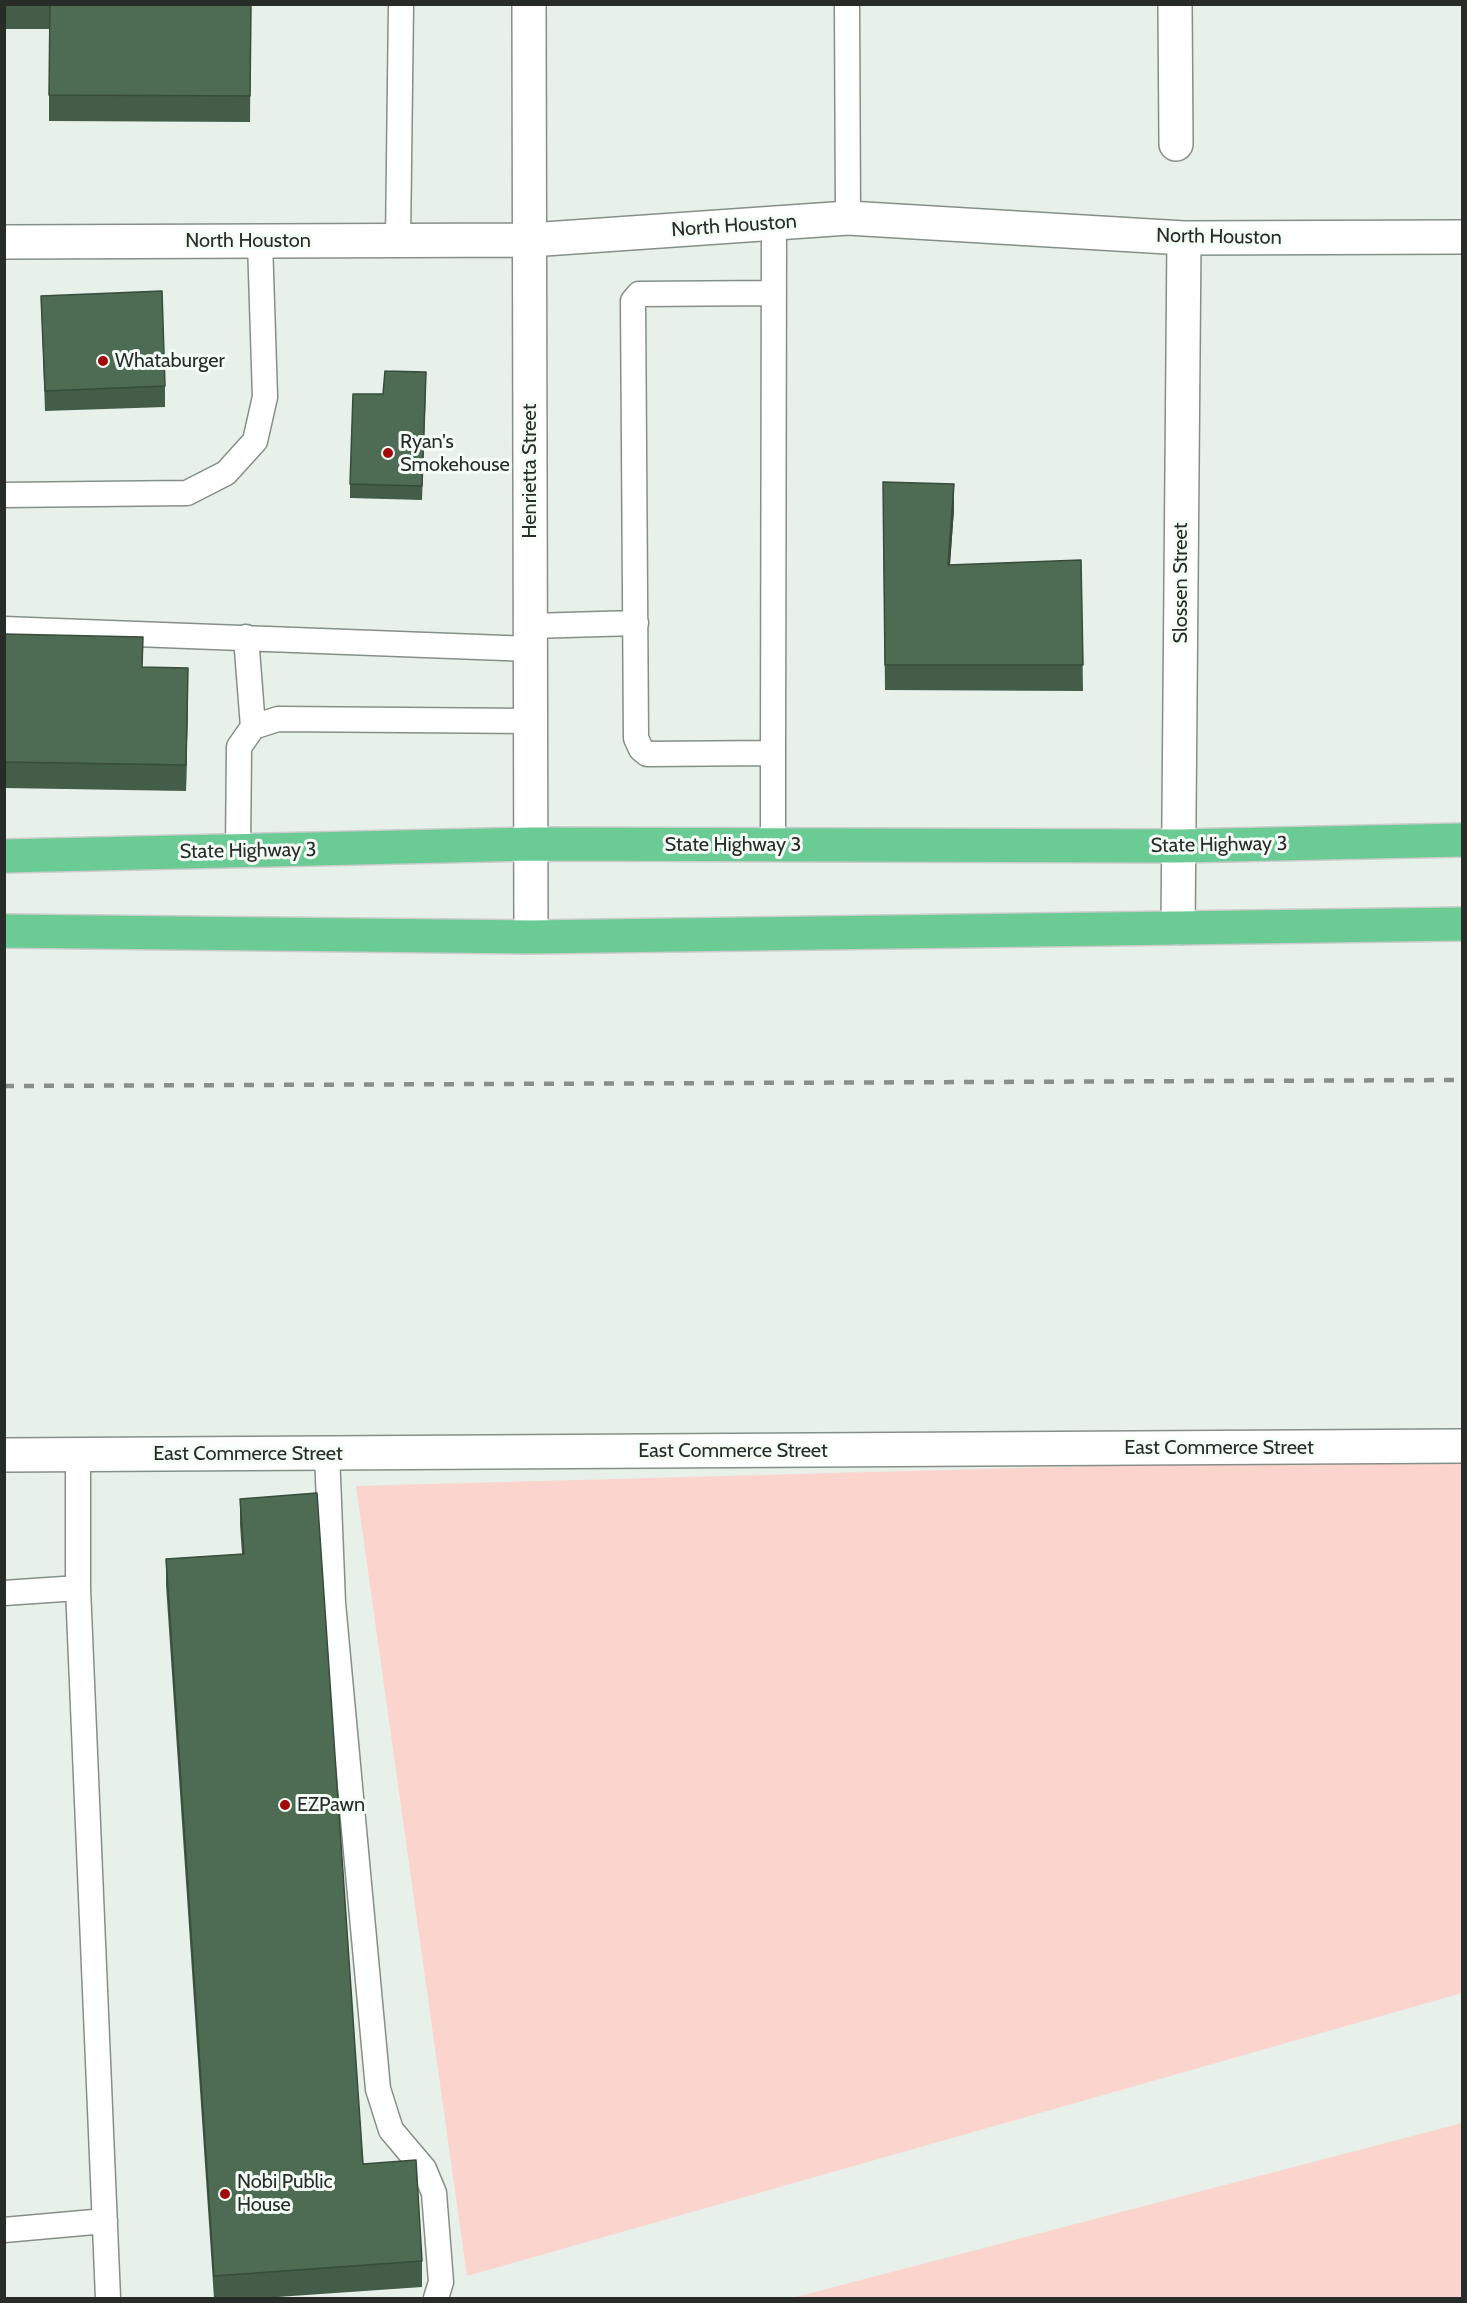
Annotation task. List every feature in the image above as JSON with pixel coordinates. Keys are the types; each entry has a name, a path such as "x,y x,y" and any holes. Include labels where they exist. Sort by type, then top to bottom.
{"main road":[{"name":"State Highway 3","path":"4,856 531,844 1179,846 1462,840"},
{"path":"4,931 531,937 1462,924"}],"street":[{"name":"Henrietta Street","path":"529,4 531,937"},
{"path":"1175,4 1176,144"},
{"name":"North Houston","path":"4,242 530,240 848,218 1184,238 1462,237"},
{"name":"Slossen Street","path":"1178,928 1184,238"},
{"name":"East Commerce Street","path":"4,1455 1462,1446"}],"lane":[{"path":"398,241 401,4"},
{"path":"847,4 848,218"},
{"path":"773,845 774,224"},
{"path":"4,495 187,493 226,473 255,441 265,397 260,242"},
{"path":"772,753 647,754 641,749 636,738 633,301 639,294 773,293"},
{"path":"4,629 246,637 531,638 636,623"},
{"path":"246,637 253,728"},
{"path":"238,851 239,747 253,728 278,719 530,721"},
{"path":"327,1453 333,1603 378,2089 391,2130 424,2169 434,2193 441,2282 436,2298"},
{"path":"78,1455 78,1588 108,2298"},
{"path":"4,1593 78,1588"},
{"path":"4,2230 105,2221"}],"shaded area":[{"path":"1462,1456 1462,1993 467,2276 356,1486"},
{"path":"1462,2123 1462,2298 792,2298"}],"building":[{"path":"50,4 251,4 250,96 49,95"},
{"name":"Whataburger","path":"162,291 165,386 45,391 41,296"},
{"name":"Ryan's Smokehouse","path":"385,371 426,372 422,486 350,484 353,394 383,394"},
{"path":"883,482 954,484 948,565 1081,560 1083,665 885,665"},
{"path":"4,634 143,637 142,667 188,668 186,765 4,762"},
{"path":"317,1493 363,2164 416,2160 422,2261 214,2276 166,1559 244,1554 240,1499"}],"railway":[{"path":"4,1086 1462,1080"}],"place":[{"name":"Whataburger","path":"103,361"},
{"name":"Ryan's Smokehouse","path":"388,453"},
{"name":"EZPawn","path":"285,1805"},
{"name":"Nobi Public House","path":"225,2194"}]}
